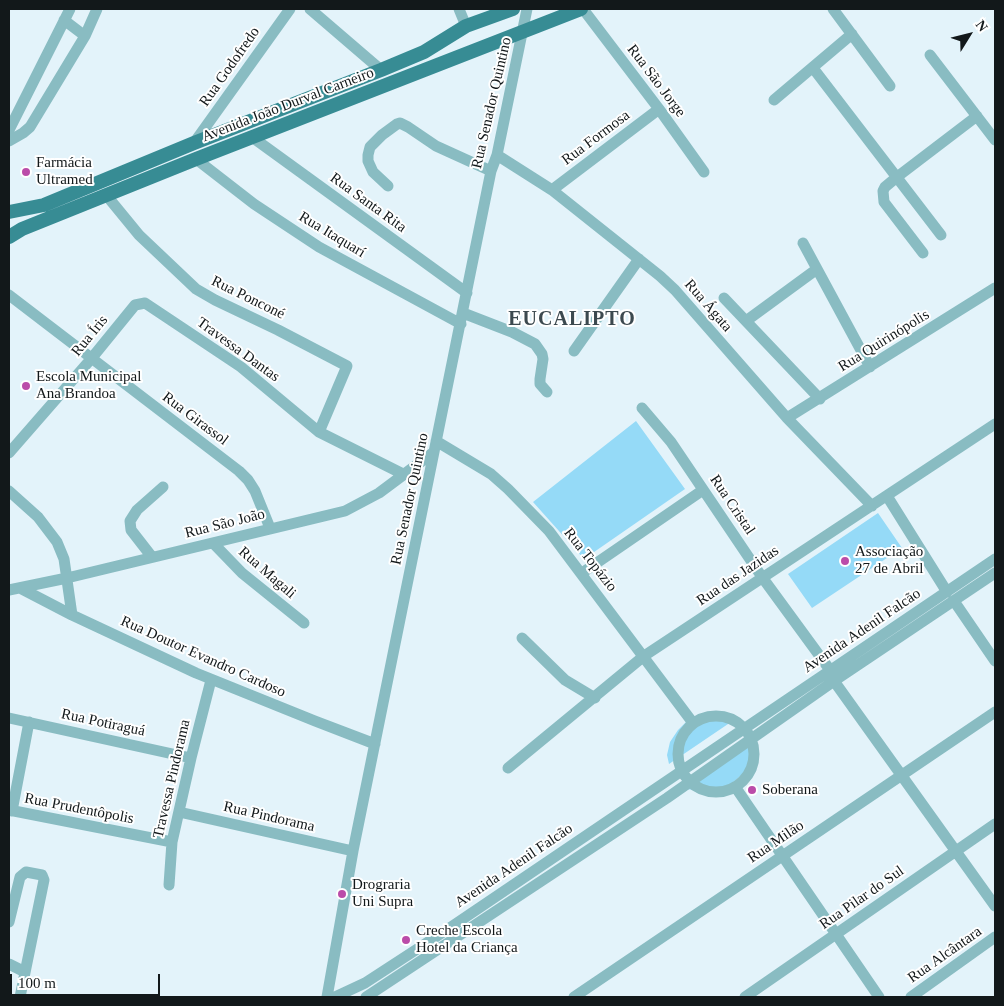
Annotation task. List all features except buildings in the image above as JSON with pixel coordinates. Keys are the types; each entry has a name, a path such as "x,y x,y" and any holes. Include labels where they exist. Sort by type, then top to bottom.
{"main road":[{"name":"Avenida João Durval Carneiro","path":"9,212 44,205 194,143 381,70 424,52 466,26 512,9"},
{"name":"Avenida João Durval Carneiro","path":"9,237 22,229 196,159 523,30 582,9"}],"street":[{"path":"9,130 70,9"},
{"path":"9,141 30,127 85,36 97,9"},
{"name":"Rua Godofredo","path":"194,143 290,9"},
{"path":"310,9 381,70"},
{"path":"459,9 466,26"},
{"name":"Rua Senador Quintino","path":"327,997 353,851 491,171 497,155 527,9"},
{"name":"Rua São Jorge","path":"582,9 659,109 704,172"},
{"path":"833,9 890,86"},
{"path":"64,20 85,36"},
{"path":"774,100 852,34"},
{"path":"930,55 995,140"},
{"path":"813,68 941,235"},
{"name":"Rua Formosa","path":"552,190 659,109"},
{"path":"922,253 882,198 885,187 977,116"},
{"path":"388,186 373,172 368,161 368,155 370,147 397,124 408,127 436,146 491,171"},
{"name":"Rua Santa Rita","path":"252,137 467,293"},
{"name":"Rua Ágata","path":"497,155 552,190 675,290 787,418 872,506"},
{"name":"Rua Itaquarí","path":"196,159 254,204 319,247 462,319 512,332 535,344 543,359 540,384 547,392"},
{"name":"Rua Ponconé","path":"107,196 138,235 196,289 347,366 319,432"},
{"path":"803,243 870,367"},
{"path":"574,351 639,259"},
{"path":"746,321 817,269"},
{"name":"Rua Quirinópolis","path":"787,418 995,288"},
{"name":"Rua Girassol","path":"9,295 239,471 255,491 270,528"},
{"path":"724,298 820,399"},
{"name":"Travessa Dantas","path":"135,305 145,303 151,306 241,368 319,432 403,474"},
{"name":"Rua Íris","path":"9,453 91,359 135,305"},
{"name":"Rua Cristal","path":"642,408 671,442 762,577 995,906"},
{"name":"Rua das Jazidas","path":"508,768 644,656 995,424"},
{"name":"Rua São João","path":"9,590 213,543 351,508 379,494 435,447"},
{"name":"Rua Topázio","path":"435,447 475,463 508,489 549,531 693,723"},
{"path":"152,557 131,530 130,521 137,510 163,487"},
{"path":"582,573 703,490"},
{"path":"9,491 38,517 57,542 64,559 72,615"},
{"path":"887,496 995,661"},
{"name":"Rua Magali","path":"213,543 242,573 304,624"},
{"name":"Avenida Adenil Falcão","path":"343,996 451,927 745,728 832,675 951,596 991,572 995,559"},
{"name":"Rua Doutor Evandro Cardoso","path":"22,588 72,615 211,680 375,744"},
{"path":"522,638 565,680 595,698"},
{"name":"Avenida Adenil Falcão","path":"366,997 690,782 752,738 832,675"},
{"name":"Travessa Pindorama","path":"169,885 172,842 211,680"},
{"name":"Rua Milão","path":"574,997 995,712"},
{"path":"720,715 734,719 745,728 752,738 755,749 753,766 736,788 728,791 712,792 696,787 690,782 682,770 678,757 679,744 684,732 693,723 706,716 720,715"},
{"name":"Rua Potiraguá","path":"9,718 191,758"},
{"path":"11,811 29,722"},
{"path":"736,788 879,997"},
{"name":"Rua Prudentôpolis","path":"11,811 172,842"},
{"name":"Rua Pindorama","path":"179,812 353,851"},
{"path":"606,823 614,834"},
{"name":"Rua Pilar do Sul","path":"745,997 995,824"},
{"path":"9,922 20,877 26,872 40,873 44,876 44,880 20,997"},
{"path":"451,927 457,937"},
{"name":"Rua Alcântara","path":"912,997 995,938"},
{"path":"9,964 25,972"},
{"path":"386,997 388,983"}],"shaded area":[{"path":"636,421 685,489 584,559 533,502"},
{"name":"Associação 27 de Abril","path":"878,513 902,548 812,608 788,574"},
{"path":"708,717 731,722 669,764 667,755 670,742 678,730 688,720"},
{"path":"750,745 749,760 745,772 731,784 702,791 686,789"}],"place":[{"name":"Farmácia Ultramed","path":"26,172"},
{"name":"Escola Municipal Ana Brandoa","path":"26,386"},
{"name":"Associação 27 de Abril","path":"845,561"},
{"name":"Soberana","path":"752,790"},
{"name":"Drograria Uni Supra","path":"342,894"},
{"name":"Creche Escola Hotel da Criança","path":"406,940"}],"district":[{"name":"EUCALIPTO","path":"572,320"}]}
